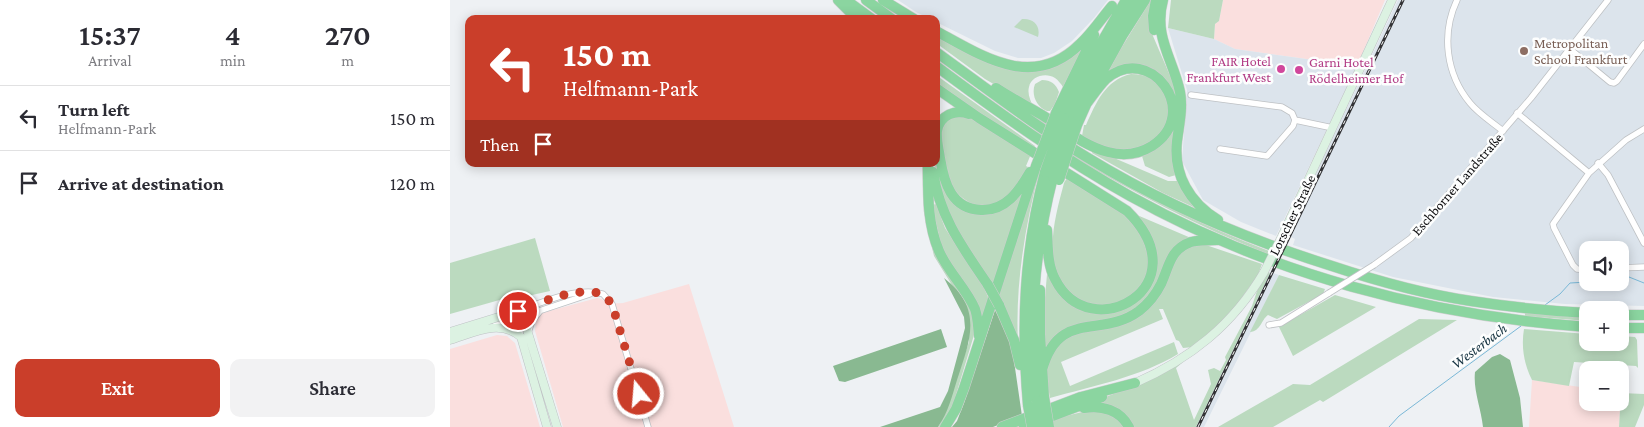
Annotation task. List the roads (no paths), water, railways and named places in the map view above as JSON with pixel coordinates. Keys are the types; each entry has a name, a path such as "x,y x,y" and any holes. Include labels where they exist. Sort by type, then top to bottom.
{"highway":[{"path":"838,0 853,15"},
{"path":"846,0 867,15"},
{"path":"866,0 887,15"},
{"path":"875,0 896,15"},
{"path":"882,0 907,15"},
{"path":"1042,370 1040,301 1052,176 1067,119 1085,71 1126,0"},
{"path":"945,427 959,402 1041,151 1067,119 1137,0"},
{"path":"1087,103 1109,57 1145,0"},
{"path":"1156,0 1153,16 1156,36 1171,67"},
{"path":"1163,0 1160,30 1180,94 1181,106 1176,155 1184,185 1194,201 1207,213 1245,236"},
{"path":"1040,427 1032,348 1033,291 1040,234 1052,176 1086,51 1114,3"},
{"path":"940,33 980,55 998,62 1014,67 1031,67 1060,60 1073,50 1086,38 1114,3"},
{"path":"940,48 1005,94 1080,140 1108,152 1132,154 1154,144 1171,122 1173,114 1172,100 1167,86 1153,74 1139,69 1128,69 1106,79 1087,103 1067,119"},
{"path":"940,55 1087,158 1184,210 1245,236 1374,280 1470,301 1579,313"},
{"path":"940,69 1036,138 1117,188 1176,220 1264,258 1362,290 1465,312 1579,326"},
{"path":"940,91 979,118 1127,211 1141,226 1149,240 1153,265 1147,282 1136,297 1118,307 1098,310 1078,304 1067,296 1055,279 1049,259 1047,230"},
{"path":"940,125 942,120 958,112 979,118"},
{"path":"940,152 947,187 956,200 978,210 997,207 1016,194 1035,166"},
{"path":"928,167 929,208 938,249 946,265 974,308 978,321 979,342"},
{"path":"932,167 937,194 946,218 959,243 988,285 999,305 1036,401 1049,427"},
{"path":"1068,174 1097,184 1117,188"},
{"path":"1032,427 1042,370 1051,347 1064,334 1077,328 1119,321 1134,314 1147,304 1157,291 1172,256 1179,248 1195,241 1221,240"},
{"path":"1629,315 1644,315"},
{"path":"1629,328 1644,328"},
{"path":"1024,427 1127,388 1135,383"},
{"path":"1002,427 1081,397 1135,383"},
{"path":"1059,414 1086,408 1104,408 1122,418 1129,427"}],"main road":[{"name":"Lorscher Straße","path":"1135,383 1179,361 1216,332 1245,301 1264,272 1283,234 1392,0"},
{"path":"450,332 520,315 547,427"},
{"path":"450,340 488,328 507,328 525,335 557,427"}],"street":[{"path":"1457,0 1450,19 1448,36 1449,58 1454,74 1460,89 1471,104 1503,131"},
{"name":"Eschborner Landstraße","path":"1269,324 1281,323 1374,265 1411,238 1531,98 1608,0"},
{"path":"1570,49 1610,82 1614,83 1644,44"},
{"path":"1191,96 1282,107 1292,113 1295,120 1293,126 1267,156 1220,149"},
{"path":"1517,113 1589,173"},
{"path":"1295,120 1333,128"},
{"path":"1579,268 1574,265 1554,228 1554,224 1598,163 1626,140 1644,129"},
{"path":"1598,163 1608,174 1644,243"},
{"path":"1629,268 1644,267"},
{"path":"520,315 594,292"},
{"path":"488,328 571,294 594,292 603,294 612,304 648,427"},
{"path":"525,335 534,317 540,310"},
{"path":"542,427 544,416"}],"waterway":[{"path":"1629,277 1644,283"},
{"name":"Westerbach","path":"1545,305 1560,294 1570,283 1579,282"},
{"name":"Westerbach","path":"1389,427 1399,416 1521,326"}],"railway":[{"path":"1198,427 1403,0"}],"place":[{"name":"Metropolitan School Frankfurt","path":"1524,51"},
{"name":"FAIR Hotel Frankfurt West","path":"1281,69"},
{"name":"Garni Hotel Rödelheimer Hof","path":"1299,70"}]}
